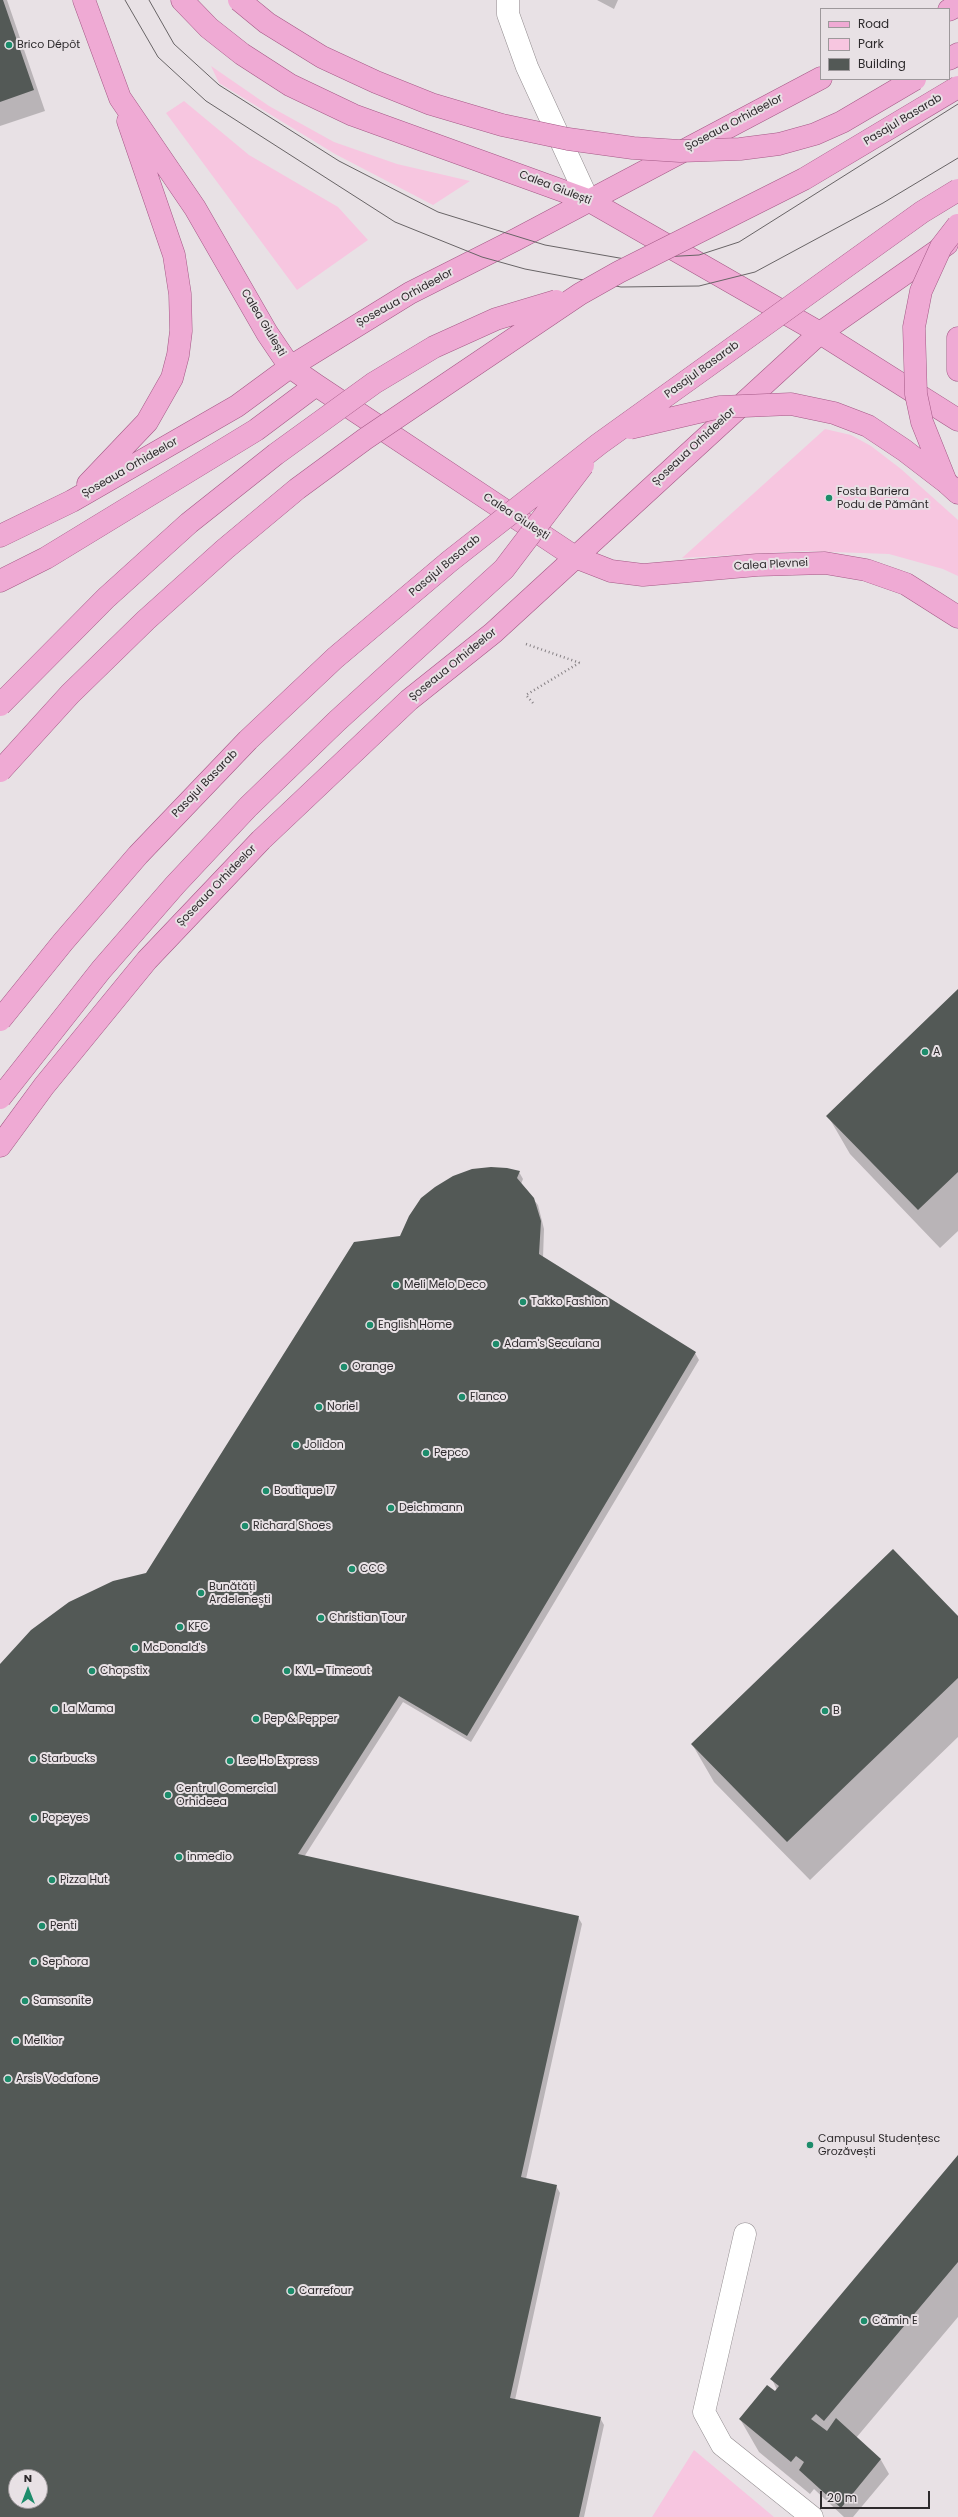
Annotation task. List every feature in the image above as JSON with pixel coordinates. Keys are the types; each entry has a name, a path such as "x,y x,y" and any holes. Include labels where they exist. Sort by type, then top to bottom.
{"main road":[{"name":"Calea Giulești","path":"84,0 120,98 196,208 267,333 290,367 575,557"},
{"name":"Calea Giulești","path":"182,0 209,28 231,46 290,85 352,115 588,200 820,333"},
{"path":"239,0 267,23 322,57 376,82 431,104 502,125 568,139 632,148 688,150 740,149 779,144 815,134 842,122 913,80"},
{"name":"Șoseaua Orhideelor","path":"0,536 72,501 237,406 290,367 410,293 515,240 820,79"},
{"name":"Pasajul Basarab","path":"0,771 70,694 146,620 290,494 418,402 580,294 619,272 804,179 958,87"},
{"path":"72,501 147,422 172,378 178,355 181,331 180,294 174,255 120,98"},
{"name":"Pasajul Basarab","path":"0,1020 63,942 138,855 248,740 335,658 444,566 599,444 922,212 958,190"},
{"path":"952,488 922,422 916,394 914,327 921,291 941,247 958,225"},
{"name":"Șoseaua Orhideelor","path":"0,1146 44,1086 97,1019 147,960 206,895 261,840 409,700 493,633 820,333 958,236"},
{"path":"0,705 106,598 189,523 276,454 374,383 434,347 496,319 580,294"},
{"path":"820,333 958,420"},
{"path":"958,338 958,370"},
{"path":"0,581 46,558 249,434 316,385"},
{"path":"616,432 720,407 791,404 834,413 868,426 904,450 952,488"},
{"path":"0,1098 101,970 175,885 248,807 337,720 504,569 599,444"},
{"name":"Calea Plevnei","path":"575,557 611,571 644,575 757,565 825,563 866,570 906,584 958,617"}],"street":[{"path":"508,0 508,14 527,67 588,200"},
{"path":"745,2234 704,2412 722,2445 812,2517"}],"path":[{"path":"493,633 580,662 526,695 533,703"}],"green space":[{"path":"211,66 269,106 334,142 397,164 470,181 433,205 335,154 219,83"},
{"path":"184,101 249,155 338,207 368,240 297,290 166,113"},
{"path":"825,429 851,435 871,446 901,469 958,520 958,576 943,569 889,554 804,551 682,558"},
{"path":"694,2450 774,2517 652,2517"}],"building":[{"name":"Brico Dépôt","path":"0,0 3,0 34,90 0,102"},
{"name":"A","path":"958,989 958,1172 918,1210 826,1116"},
{"name":"Centrul Comercial Orhideea","path":"491,1167 520,1171 517,1178 534,1198 541,1221 539,1254 696,1352 467,1736 399,1696 298,1854 579,1916 521,2177 557,2185 510,2398 601,2417 579,2517 0,2517 0,1664 31,1630 69,1602 113,1581 146,1573 354,1242 400,1236 409,1216 421,1198 453,1176 472,1169"},
{"name":"B","path":"893,1549 958,1616 958,1678 787,1842 691,1744"},
{"name":"Cămin E","path":"958,2155 958,2262 824,2421 816,2414 811,2419 827,2431 836,2418 881,2459 841,2508 799,2470 804,2462 796,2456 791,2462 739,2419 767,2385 775,2391 779,2386 770,2379"}],"tram line":[{"path":"125,0 158,57 206,101 395,222 482,257 525,269 621,287 699,286 755,272 883,203 958,158"},
{"path":"149,0 174,44 219,85 339,161 438,212 545,245 625,259 699,255 739,242 958,104"}],"place":[{"name":"Brico Dépôt","path":"9,45"},
{"name":"Fosta Bariera Podu de Pământ","path":"829,498"},
{"name":"A","path":"925,1052"},
{"name":"Meli Melo Deco","path":"396,1285"},
{"name":"Takko Fashion","path":"523,1302"},
{"name":"English Home","path":"370,1325"},
{"name":"Adam's Secuiana","path":"496,1344"},
{"name":"Orange","path":"344,1367"},
{"name":"Flanco","path":"462,1397"},
{"name":"Noriel","path":"319,1407"},
{"name":"Jolidon","path":"296,1445"},
{"name":"Pepco","path":"426,1453"},
{"name":"Boutique 17","path":"266,1491"},
{"name":"Deichmann","path":"391,1508"},
{"name":"Richard Shoes","path":"245,1526"},
{"name":"CCC","path":"352,1569"},
{"name":"Bunătăți Ardelenești","path":"201,1593"},
{"name":"Christian Tour","path":"321,1618"},
{"name":"KFC","path":"180,1627"},
{"name":"McDonald's","path":"135,1648"},
{"name":"Chopstix","path":"92,1671"},
{"name":"KVL - Timeout","path":"287,1671"},
{"name":"La Mama","path":"55,1709"},
{"name":"B","path":"825,1711"},
{"name":"Pep & Pepper","path":"256,1719"},
{"name":"Starbucks","path":"33,1759"},
{"name":"Lee Ho Express","path":"230,1761"},
{"name":"Centrul Comercial Orhideea","path":"168,1795"},
{"name":"Popeyes","path":"34,1818"},
{"name":"inmedio","path":"179,1857"},
{"name":"Pizza Hut","path":"52,1880"},
{"name":"Penti","path":"42,1926"},
{"name":"Sephora","path":"34,1962"},
{"name":"Samsonite","path":"25,2001"},
{"name":"Melkior","path":"16,2041"},
{"name":"Arsis Vodafone","path":"8,2079"},
{"name":"Campusul Studențesc Grozăvești","path":"810,2145"},
{"name":"Carrefour","path":"291,2291"},
{"name":"Cămin E","path":"864,2321"}]}
